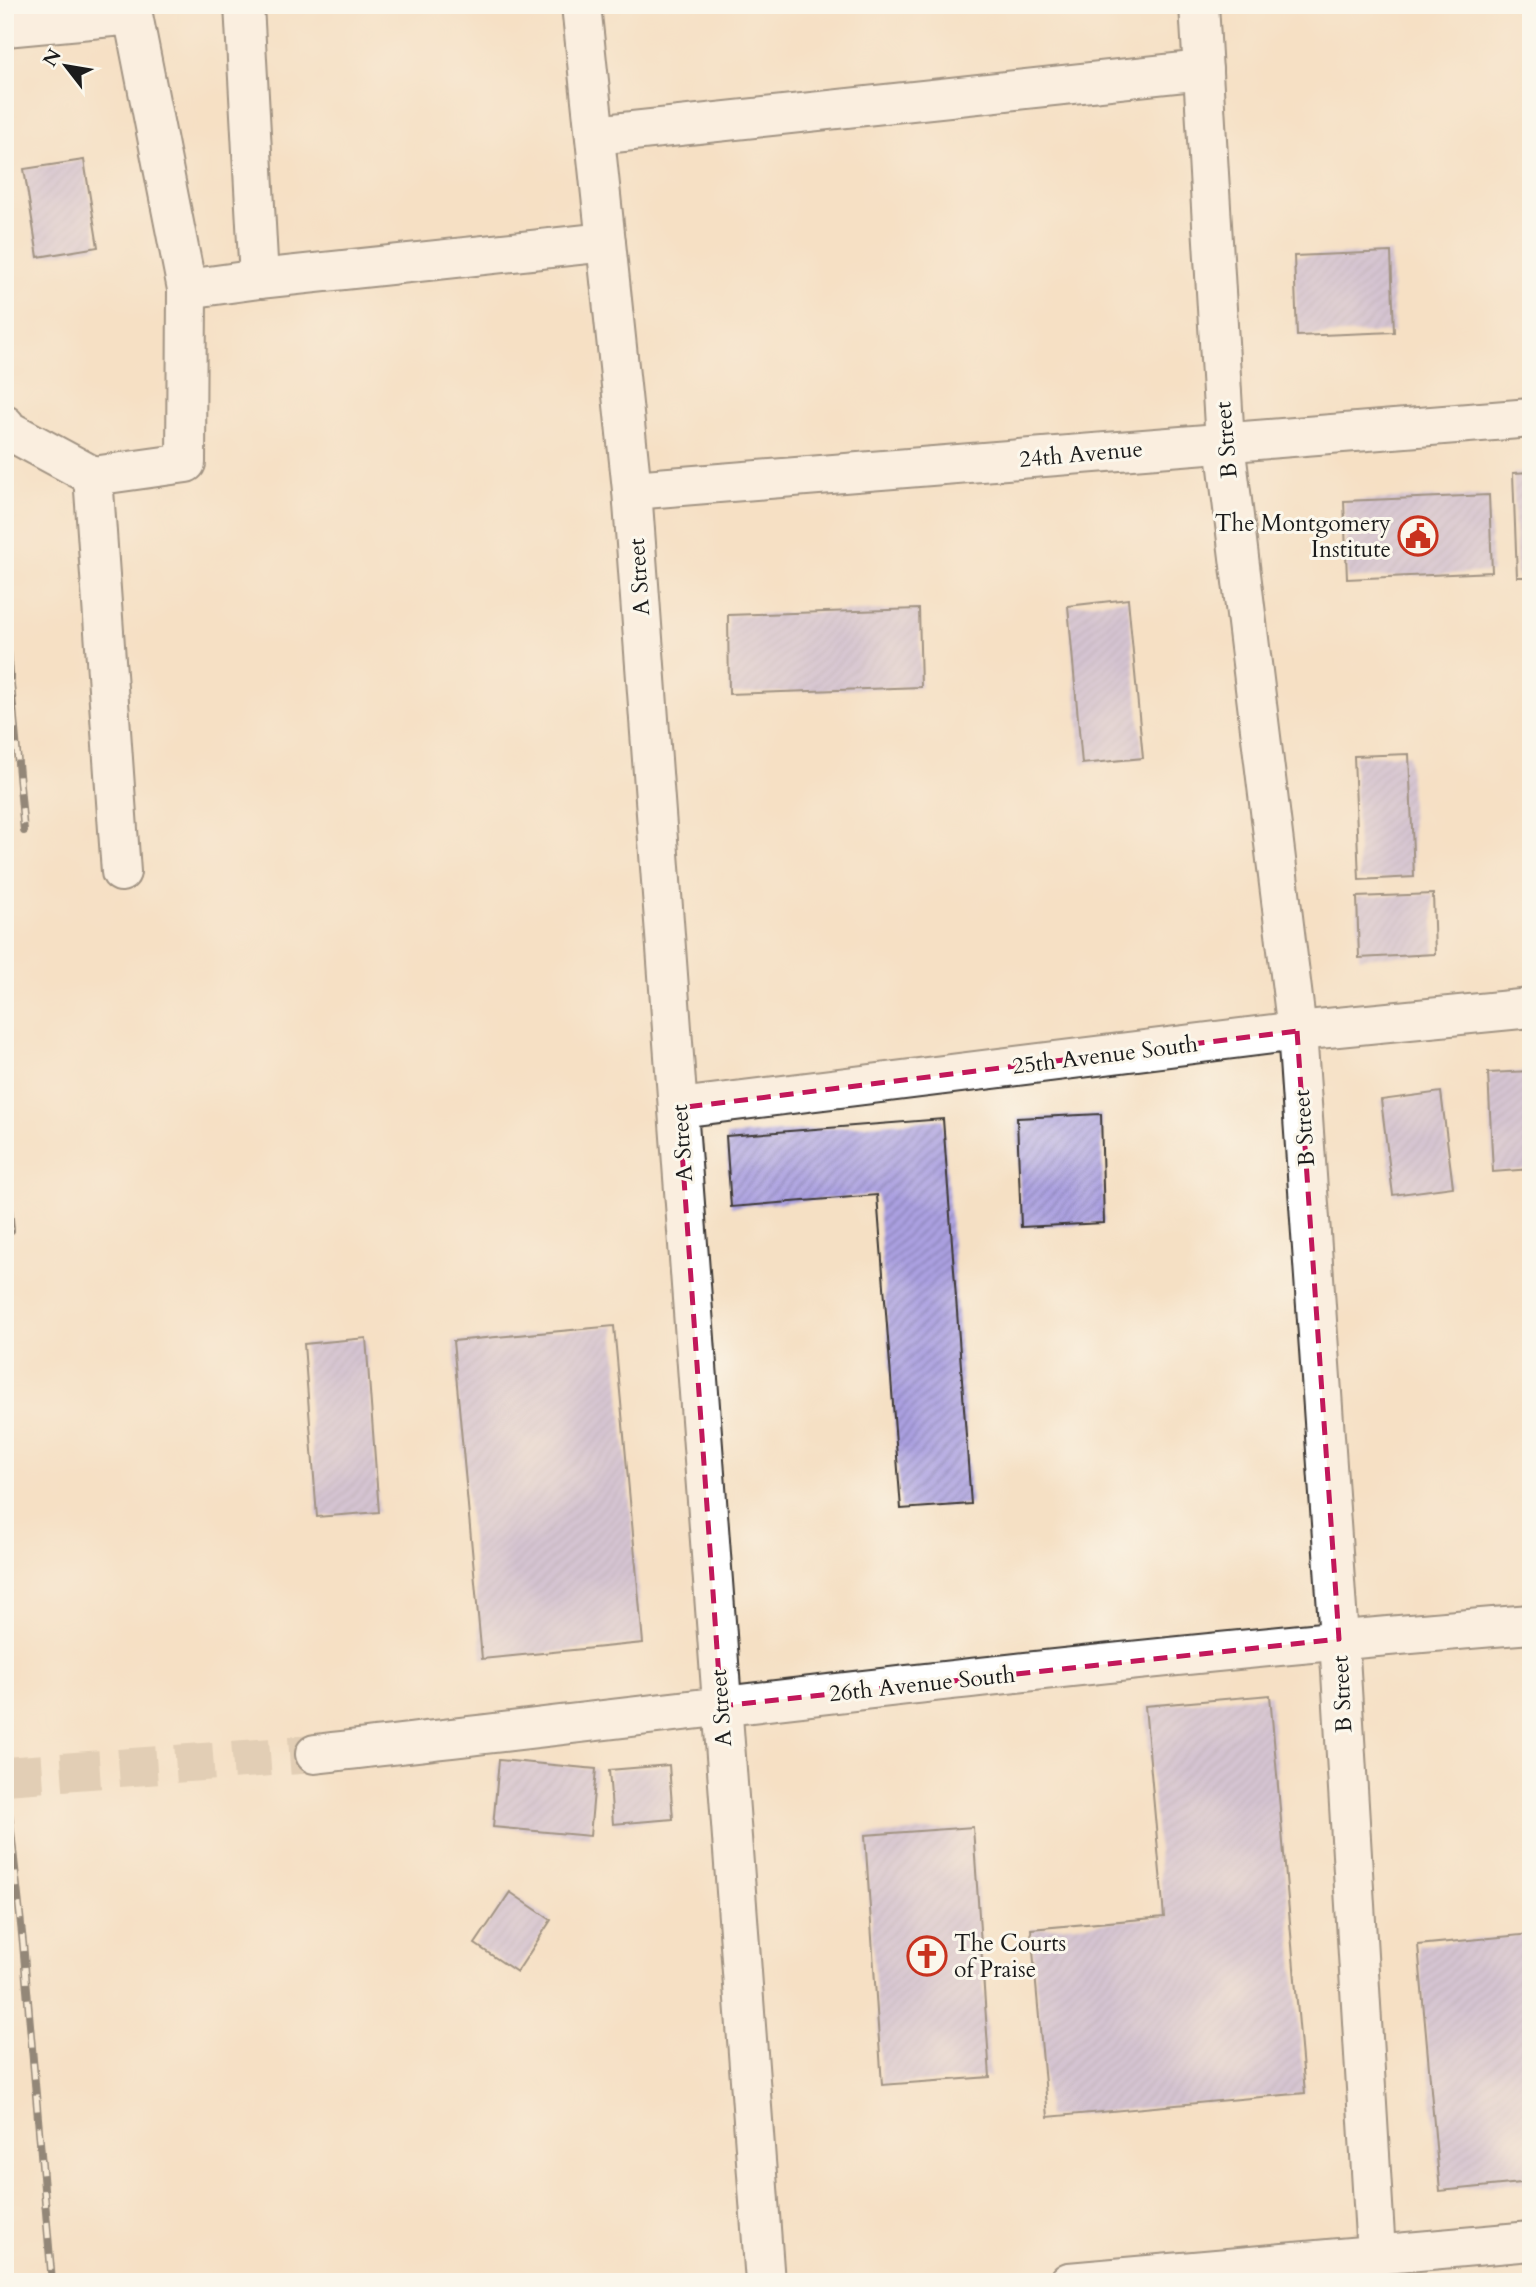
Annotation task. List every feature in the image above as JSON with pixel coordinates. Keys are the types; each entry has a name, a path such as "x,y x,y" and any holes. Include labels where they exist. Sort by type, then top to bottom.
{"street":[{"path":"244,5 259,279"},
{"name":"A Street","path":"581,5 632,490 765,2282"},
{"name":"B Street","path":"1199,5 1225,443 1297,1031 1339,1639 1376,2255"},
{"path":"5,27 133,15 187,289 186,463 93,476 6,429 5,425"},
{"path":"595,135 1203,70"},
{"path":"187,289 606,242"},
{"name":"24th Avenue","path":"632,490 1531,418"},
{"path":"93,476 121,872"},
{"name":"25th Avenue South","path":"679,1108 1297,1031 1531,1007"},
{"name":"26th Avenue South","path":"315,1754 721,1706 1339,1639 1531,1624"},
{"path":"1069,2282 1531,2241"}],"highlighted area":[{"path":"1297,1031 1339,1639 721,1706 679,1108"}],"building":[{"path":"84,160 98,247 38,257 24,169"},
{"path":"1391,252 1394,332 1297,336 1294,256"},
{"path":"1531,472 1531,577 1517,577 1513,473"},
{"name":"The Montgomery Institute","path":"1489,495 1492,572 1347,579 1344,501"},
{"path":"1128,599 1143,758 1082,764 1068,606"},
{"path":"919,609 921,687 729,694 728,615"},
{"path":"1409,754 1414,877 1359,880 1354,756"},
{"path":"1433,894 1435,954 1359,958 1357,897"},
{"path":"1531,1071 1531,1169 1493,1172 1488,1073"},
{"path":"1441,1092 1453,1187 1393,1195 1381,1100"},
{"path":"1101,1114 1104,1223 1021,1227 1017,1118"},
{"path":"943,1119 971,1504 901,1509 877,1195 731,1207 726,1136"},
{"path":"614,1326 643,1643 482,1659 453,1341"},
{"path":"366,1338 379,1512 317,1517 304,1344"},
{"path":"1270,1695 1305,2093 1048,2117 1031,1929 1164,1917 1145,1706"},
{"path":"499,1760 596,1769 590,1836 493,1827"},
{"path":"669,1765 673,1819 613,1824 609,1770"},
{"name":"The Courts of Praise","path":"973,1827 990,2077 882,2085 865,1835"},
{"path":"510,1892 551,1920 517,1972 475,1944"},
{"path":"1531,1934 1531,2182 1440,2191 1418,1945"}],"tunnel":[{"path":"5,1776 315,1754"}],"railway":[{"path":"5,617 24,831"},
{"path":"5,1164 11,1230"},
{"path":"5,1776 23,1943 52,2282"}],"place":[{"name":"The Montgomery Institute","path":"1418,536"},
{"name":"The Courts of Praise","path":"927,1956"}]}
